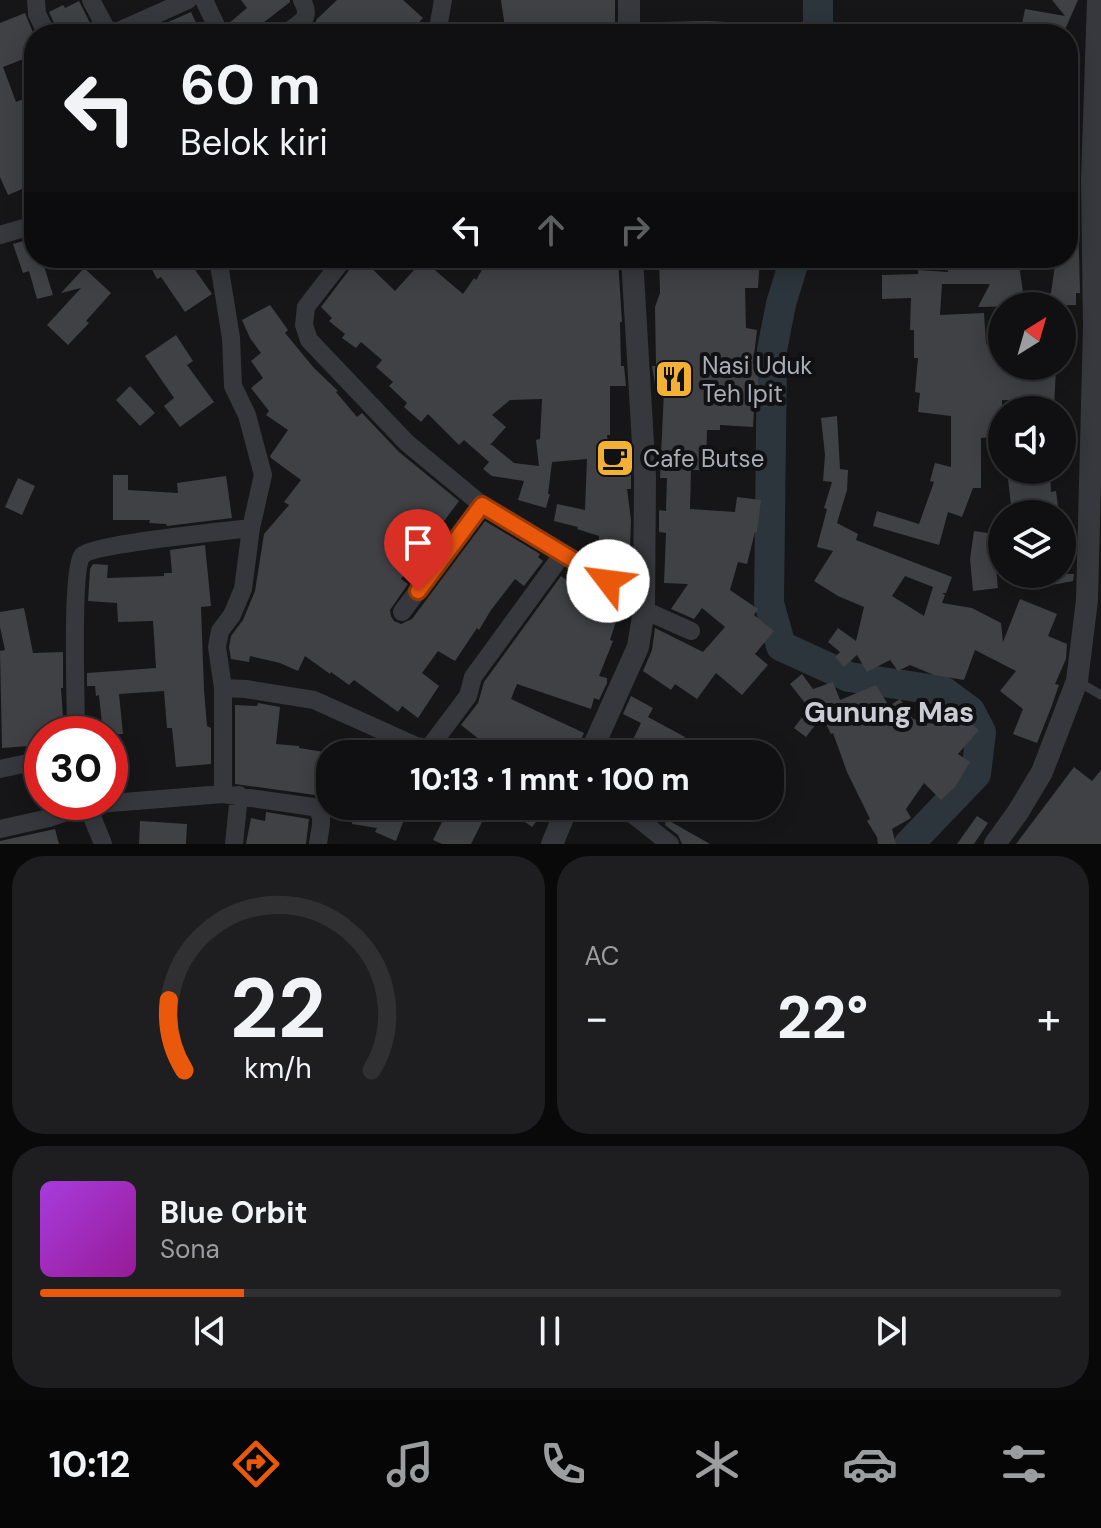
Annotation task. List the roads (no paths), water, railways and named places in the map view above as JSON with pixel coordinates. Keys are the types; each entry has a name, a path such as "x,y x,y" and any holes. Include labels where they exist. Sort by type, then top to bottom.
{"street":[{"path":"36,0 37,14 42,24"},
{"path":"91,0 104,24"},
{"path":"133,24 188,0"},
{"path":"298,24 307,13 302,0"},
{"path":"439,24 443,0"},
{"path":"629,0 629,24"},
{"path":"995,844 1042,772 1077,681 1087,600 1097,326 1092,179 1098,0"},
{"path":"212,3 217,24"},
{"path":"2,229 24,226"},
{"path":"220,268 231,338 233,386 247,415 263,475 251,528 243,589 232,615 220,631 217,647 223,688 234,844"},
{"path":"336,268 306,307 304,325 309,340 407,443 482,505 691,631"},
{"path":"596,740 638,647 644,603 645,477 633,268"},
{"path":"402,612 482,505"},
{"path":"76,716 76,585 81,557 88,552 136,543 251,528"},
{"path":"223,688 314,700 416,746 429,748 468,696 473,677 562,555"},
{"path":"0,769 24,764"},
{"path":"128,801 231,794 313,807 319,809 321,814 318,844"},
{"path":"0,829 40,820"},
{"path":"93,820 103,844"},
{"path":"552,844 562,820"},
{"path":"640,820 670,844"}],"lane":[{"path":"1077,681 1101,695"}],"waterway":[{"path":"818,0 818,24"},
{"path":"792,268 772,350 769,603 781,646 849,677 943,691 970,711 981,732 976,774 909,844"}],"place":[{"name":"Nasi Uduk Teh Ipit","path":"674,379"},
{"name":"Cafe Butse","path":"615,458"}],"district":[{"name":"Gunung Mas","path":"889,712"}]}
